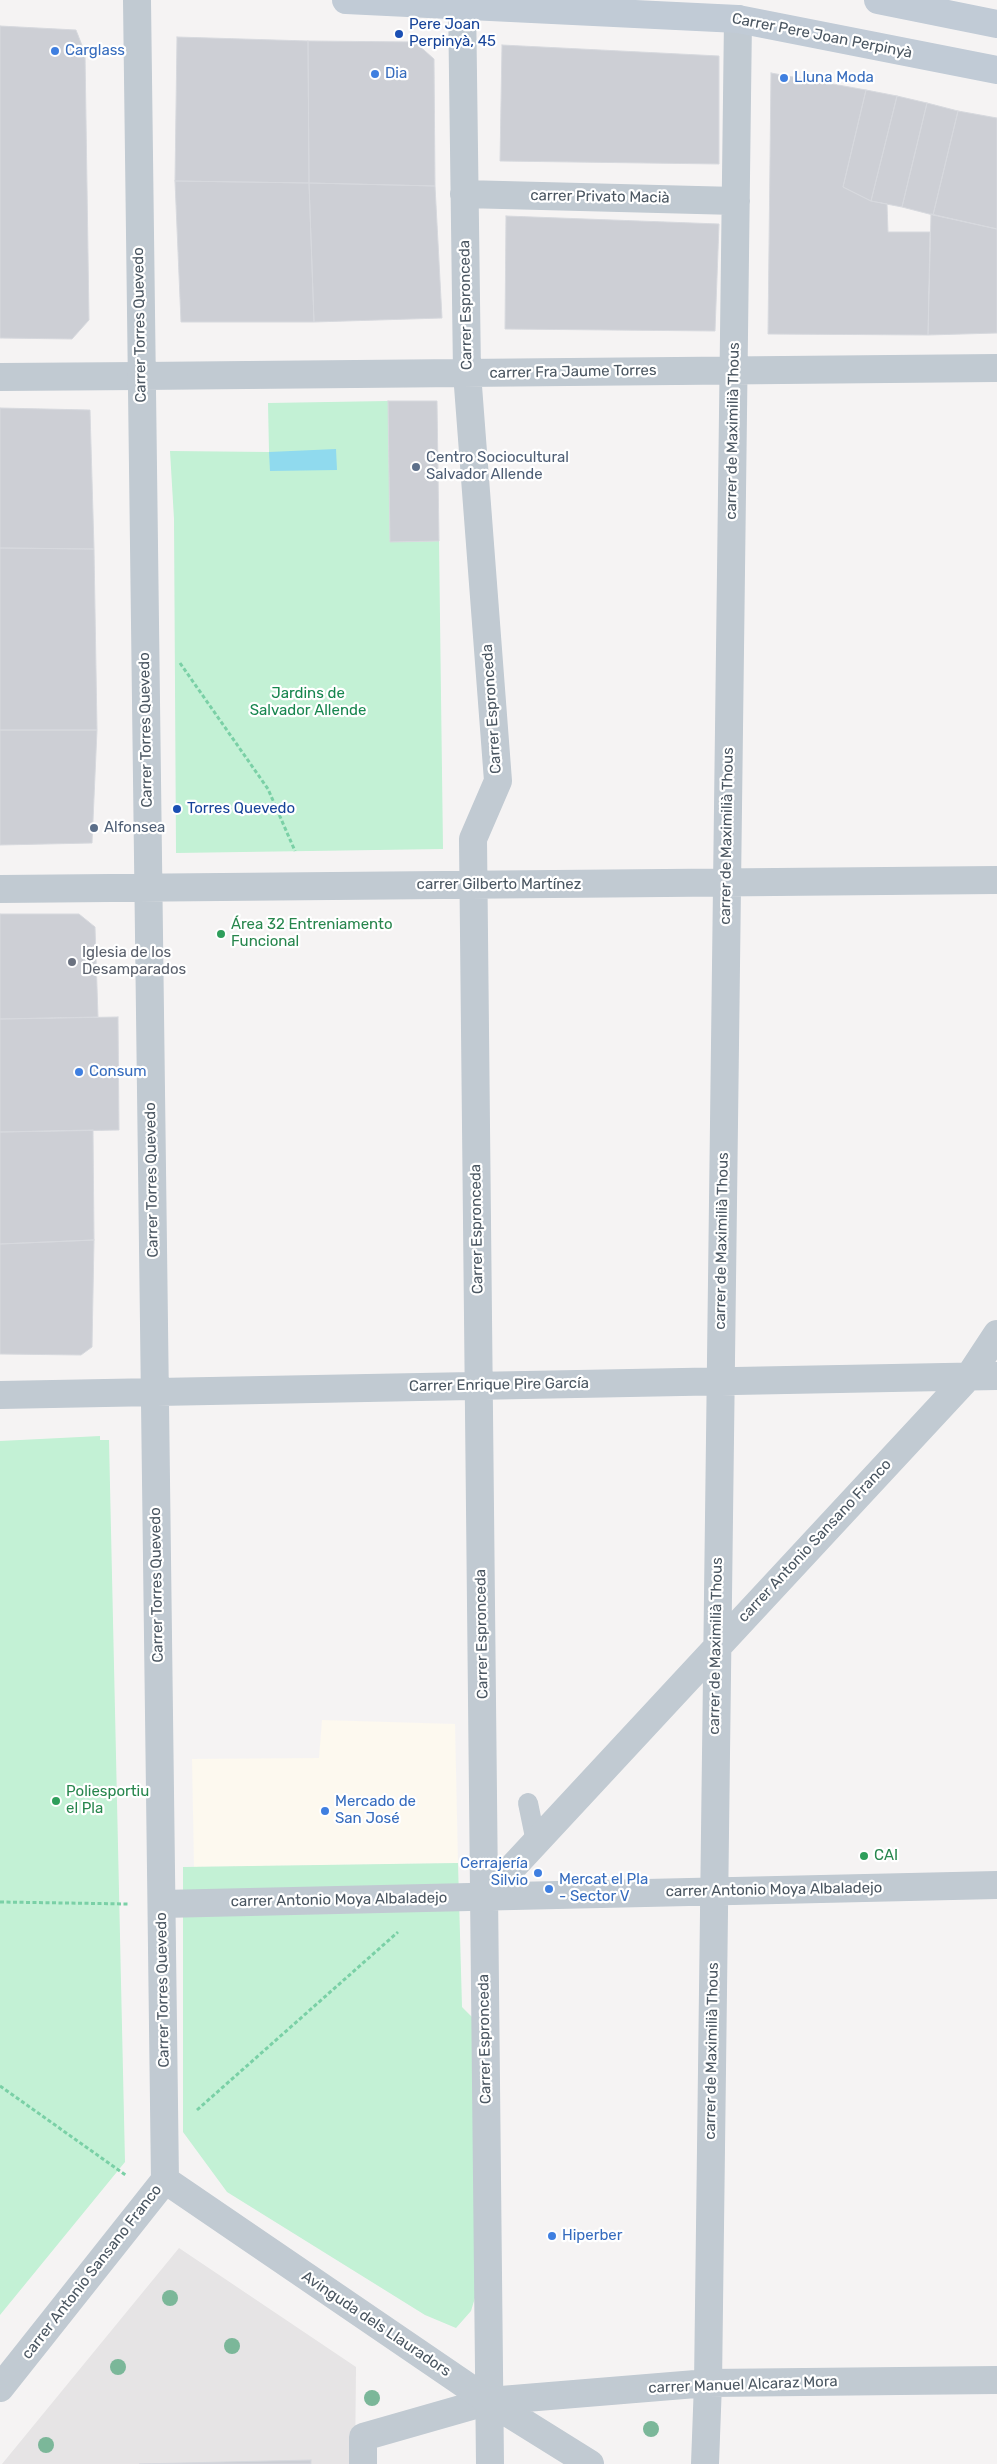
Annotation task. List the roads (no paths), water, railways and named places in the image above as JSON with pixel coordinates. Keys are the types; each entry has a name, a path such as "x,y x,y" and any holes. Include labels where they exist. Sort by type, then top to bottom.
{"main road":[{"name":"Carrer Pere Joan Perpinyà","path":"346,0 462,3 738,19 997,70"},
{"path":"878,0 997,24"}],"street":[{"name":"Carrer Torres Quevedo","path":"137,0 165,2180"},
{"name":"Carrer Espronceda","path":"462,3 467,373 498,781 473,839 490,2464"},
{"name":"carrer de Maximilià Thous","path":"705,2464 708,2383 738,19"},
{"name":"carrer Privato Macià","path":"464,194 736,201"},
{"name":"carrer Fra Jaume Torres","path":"0,377 997,368"},
{"name":"carrer Gilberto Martínez","path":"0,889 997,880"},
{"name":"carrer Antonio Sansano Franco","path":"484,1897 970,1375 997,1334"},
{"name":"Carrer Enrique Pire García","path":"0,1395 970,1375 997,1376"},
{"name":"carrer Antonio Moya Albaladejo","path":"162,1904 997,1885"},
{"name":"carrer Antonio Sansano Franco","path":"0,2388 165,2180"},
{"name":"Avinguda dels Llauradors","path":"165,2180 489,2400 590,2464"},
{"name":"carrer Manuel Alcaraz Mora","path":"363,2464 363,2437 489,2400 708,2383 997,2380"}],"lane":[{"path":"528,1803 536,1842"}],"water":[{"path":"336,449 337,470 270,471 269,452"}],"place":[{"name":"Pere Joan Perpinyà, 45","path":"399,34"},
{"name":"Carglass","path":"55,51"},
{"name":"Dia","path":"375,74"},
{"name":"Lluna Moda","path":"784,78"},
{"name":"Centro Sociocultural Salvador Allende","path":"416,467"},
{"name":"Torres Quevedo","path":"177,809"},
{"name":"Alfonsea","path":"94,828"},
{"name":"Área 32 Entreniamento Funcional","path":"221,934"},
{"name":"Iglesia de los Desamparados","path":"72,962"},
{"name":"Consum","path":"79,1072"},
{"name":"Poliesportiu el Pla","path":"56,1801"},
{"name":"Mercado de San José","path":"325,1811"},
{"name":"CAI","path":"864,1856"},
{"name":"Cerrajería Silvio","path":"538,1873"},
{"name":"Mercat el Pla - Sector V","path":"549,1889"},
{"name":"Hiperber","path":"552,2236"}],"park label":[{"name":"Jardins de Salvador Allende","path":"308,702"}]}
